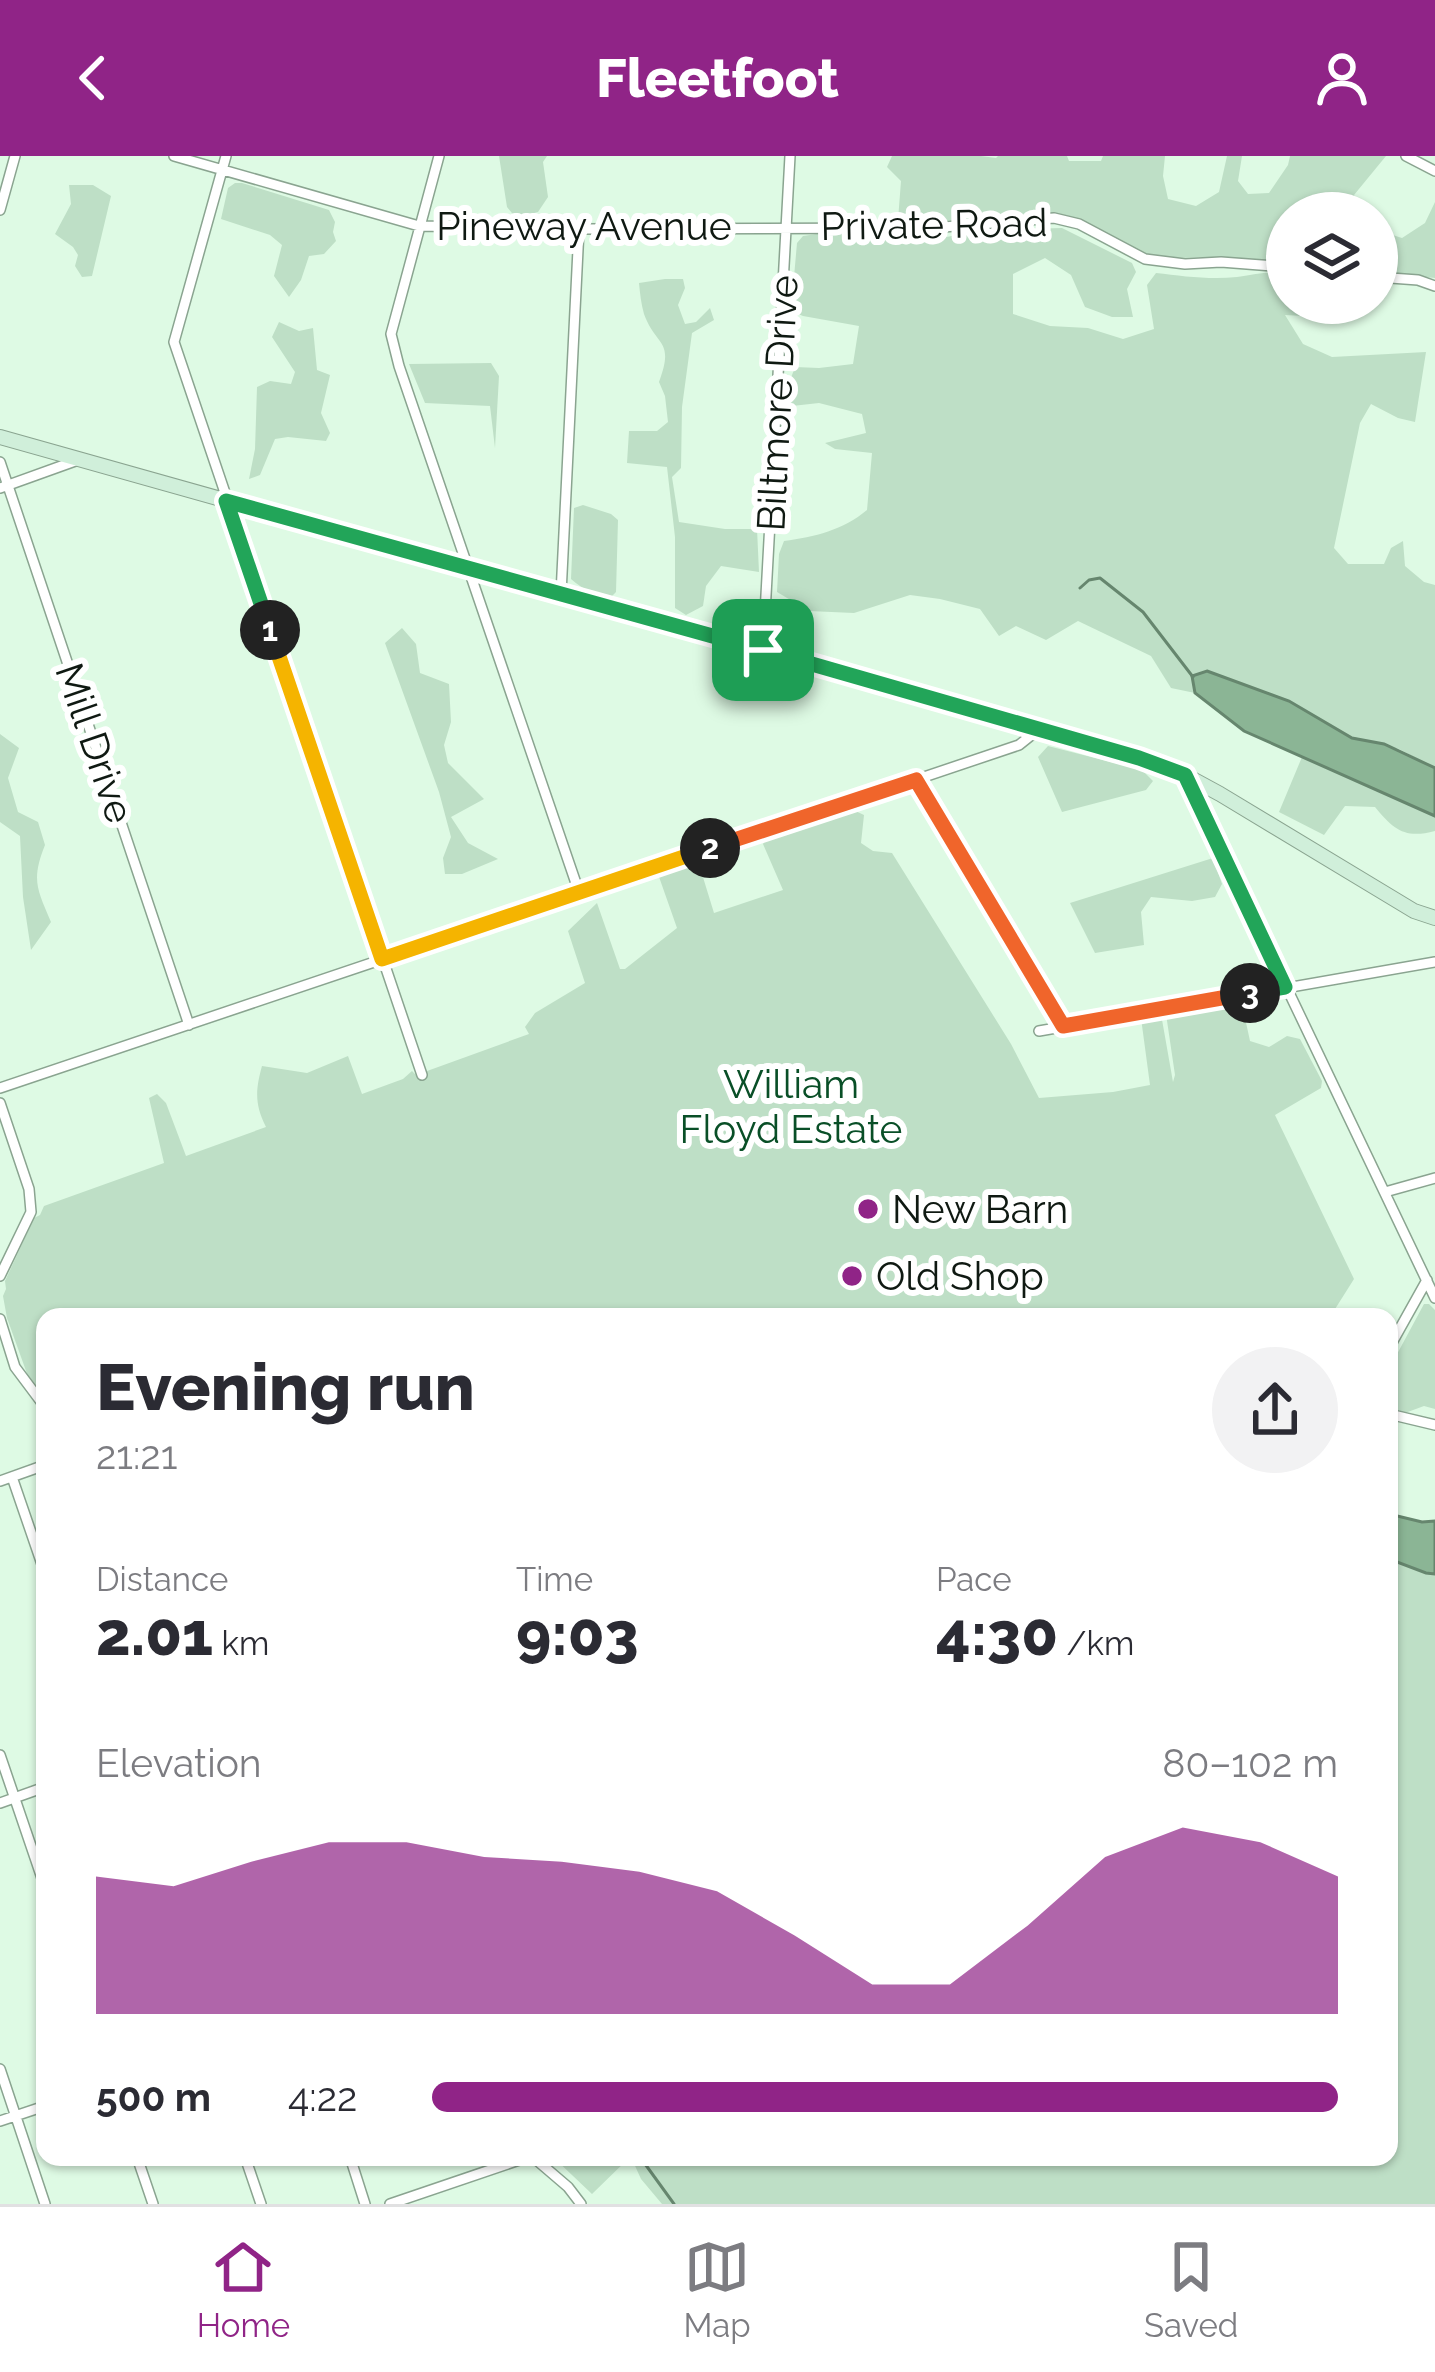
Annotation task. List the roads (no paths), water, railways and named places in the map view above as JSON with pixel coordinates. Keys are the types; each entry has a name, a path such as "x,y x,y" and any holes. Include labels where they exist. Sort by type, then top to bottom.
{"street":[{"path":"0,210 15,156"},
{"name":"Pineway Avenue","path":"174,156 419,226 787,226"},
{"path":"226,156 174,342 422,1075"},
{"path":"439,156 391,334 580,892"},
{"name":"Biltmore Drive","path":"763,650 790,156"},
{"path":"1406,156 1435,171"},
{"name":"Private Road","path":"787,226 931,228 1054,218 1079,224 1145,259 1266,265"},
{"path":"561,594 579,229"},
{"path":"1398,279 1435,286"},
{"path":"0,437 1139,758 1185,775 1414,911 1435,918"},
{"path":"4,486 78,460"},
{"name":"Mill Drive","path":"0,462 4,486 189,1025"},
{"path":"0,1088 1018,745 1040,730"},
{"path":"1185,775 1435,1298"},
{"path":"916,780 1063,1026"},
{"path":"1039,1030 1435,962"},
{"path":"0,1103 31,1198 27,1224 1,1269"},
{"path":"1385,1192 1435,1178"},
{"path":"1398,1332 1427,1280"},
{"path":"0,1319 15,1367 36,1395"},
{"path":"0,1371 15,1367"},
{"path":"1398,1416 1435,1425"},
{"path":"0,1481 36,1468"},
{"path":"12,1477 36,1547"},
{"path":"0,1755 36,1861"},
{"path":"0,1803 36,1790"},
{"path":"0,2069 45,2204"},
{"path":"0,2121 36,2109"},
{"path":"140,2166 152,2204"},
{"path":"248,2166 261,2204"},
{"path":"353,2166 365,2204"},
{"path":"390,2204 504,2166"},
{"path":"542,2166 581,2204"}],"waterway":[{"path":"1080,588 1100,578 1143,612 1193,677"},
{"path":"647,2166 674,2204"}],"place":[{"name":"New Barn","path":"868,1209"},
{"name":"Old Shop","path":"852,1276"}],"park label":[{"name":"William Floyd Estate","path":"791,1106"}]}
